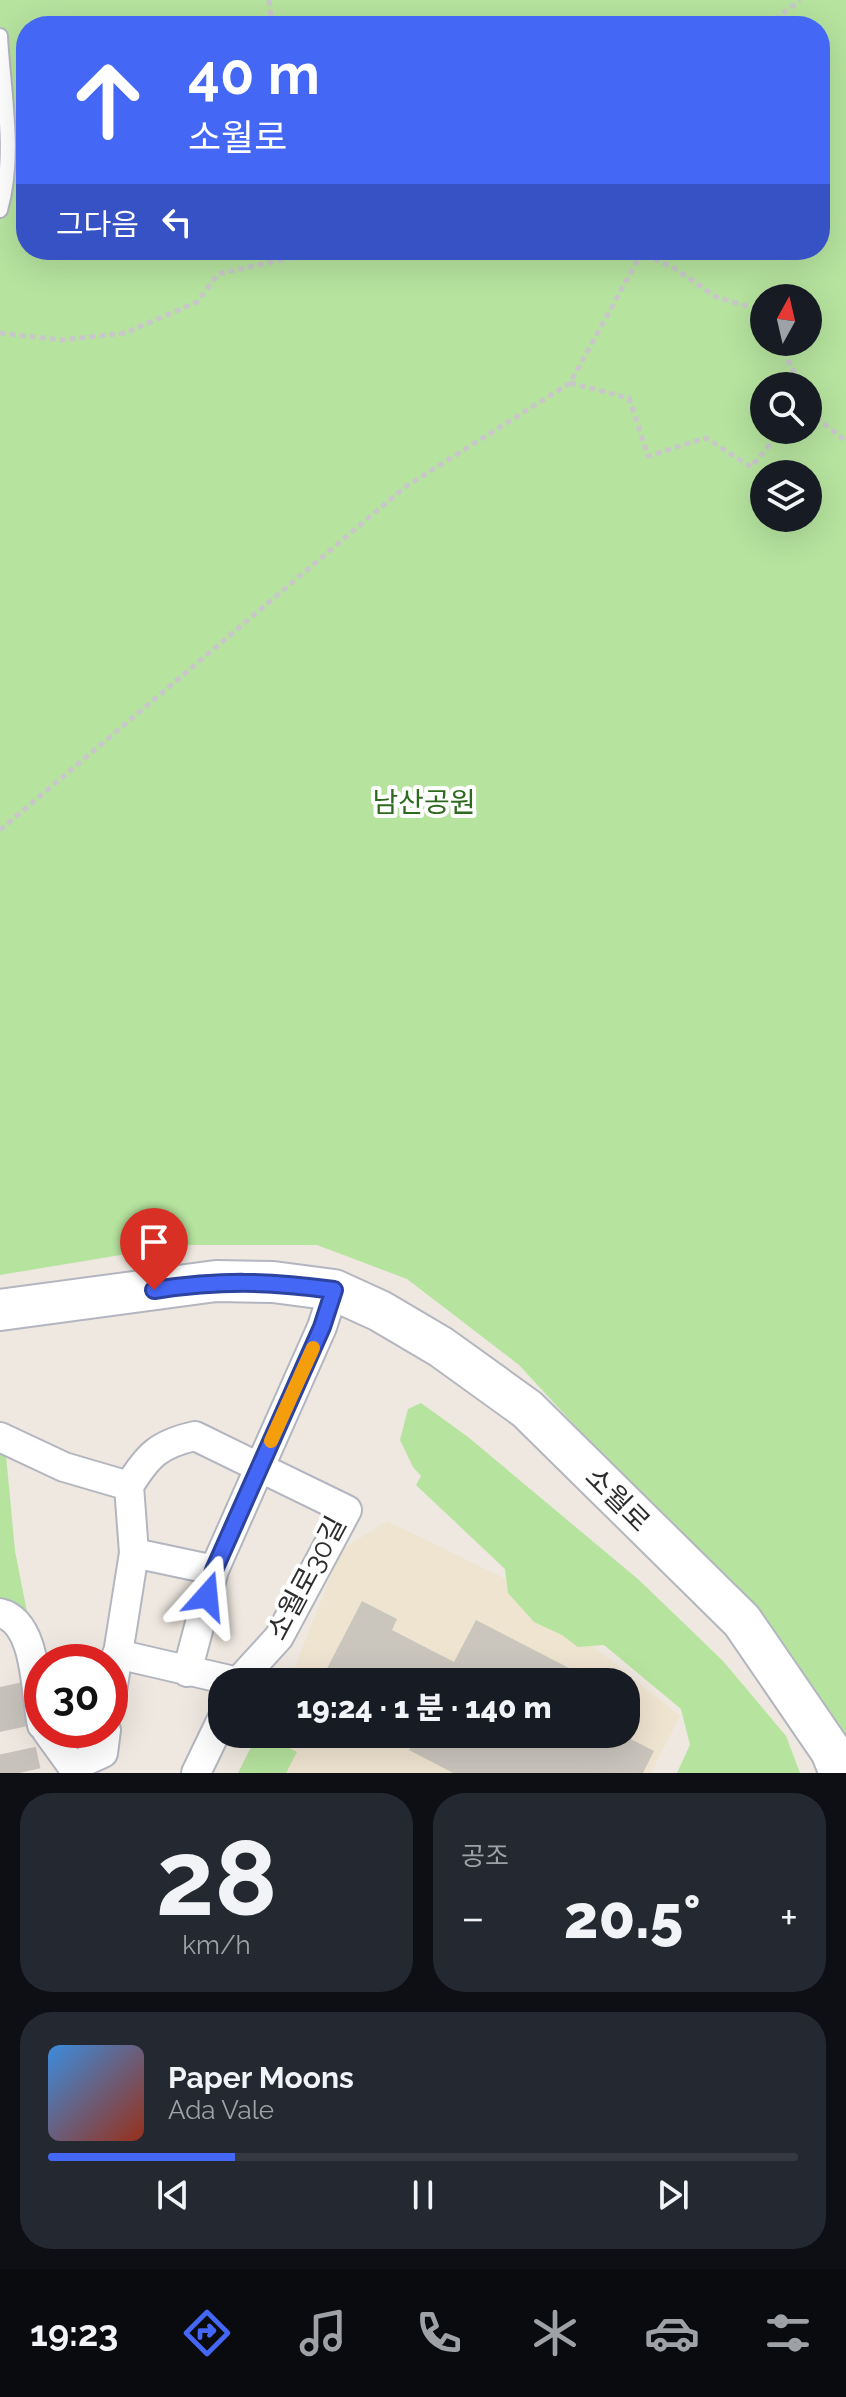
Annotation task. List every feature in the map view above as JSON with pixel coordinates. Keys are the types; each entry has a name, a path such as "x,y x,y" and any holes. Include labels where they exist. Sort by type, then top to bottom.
{"main road":[{"name":"소월로","path":"0,1310 216,1281 273,1282 334,1290 380,1311 441,1347 527,1409 742,1621 831,1751 840,1773"}],"street":[{"path":"187,1672 214,1570 322,1327 334,1290"},
{"name":"소월로30길","path":"129,1486 146,1458 171,1441 195,1436 347,1510 279,1637 251,1668"},
{"path":"0,1437 64,1467 129,1486 134,1553 119,1644"},
{"path":"134,1553 214,1570"},
{"path":"0,1613 18,1622 29,1644"},
{"name":"소월로30길","path":"128,1657 208,1676"},
{"path":"59,1748 75,1770 103,1753 104,1748"},
{"path":"196,1773 208,1748"}],"lane":[{"path":"0,36 7,155 6,185 0,210"}],"path":[{"path":"780,16 800,0"},
{"path":"0,333 62,340 125,333 197,302 218,274 281,260"},
{"path":"0,830 405,487 570,383 635,260"},
{"path":"658,260 716,297 750,307"},
{"path":"570,383 629,398 648,456 706,438 751,467 770,444"},
{"path":"822,422 846,441"}],"shaded area":[{"path":"387,1521 516,1584 620,1668 295,1668 341,1550"},
{"path":"640,1684 680,1716 651,1773 252,1773 262,1748 640,1748"}],"green space":[{"name":"남산공원","path":"0,0 846,0 846,1764 746,1611 519,1365 407,1279 317,1245 181,1245 0,1275"},
{"path":"421,1403 468,1437 639,1580 723,1661 786,1736 800,1773 677,1773 690,1745 681,1709 640,1675 640,1668 632,1668 604,1645 578,1647 562,1635 534,1622 508,1593 505,1569 416,1485 421,1476 400,1440 408,1409"},
{"path":"0,1450 6,1455 15,1551 27,1612 0,1599"},
{"path":"289,1748 297,1752 286,1773 238,1773 250,1749"}],"building":[{"path":"362,1601 397,1619 392,1630 454,1662 476,1620 569,1668 327,1668"},
{"path":"640,1744 654,1751 643,1773 453,1773 409,1750 640,1748"}],"tunnel":[{"path":"0,1687 19,1773"}],"slow traffic":[{"path":"271,1441 313,1348"}],"route":[{"path":"154,1290 216,1281 273,1282 334,1290 322,1327 214,1570 207,1596"}]}
